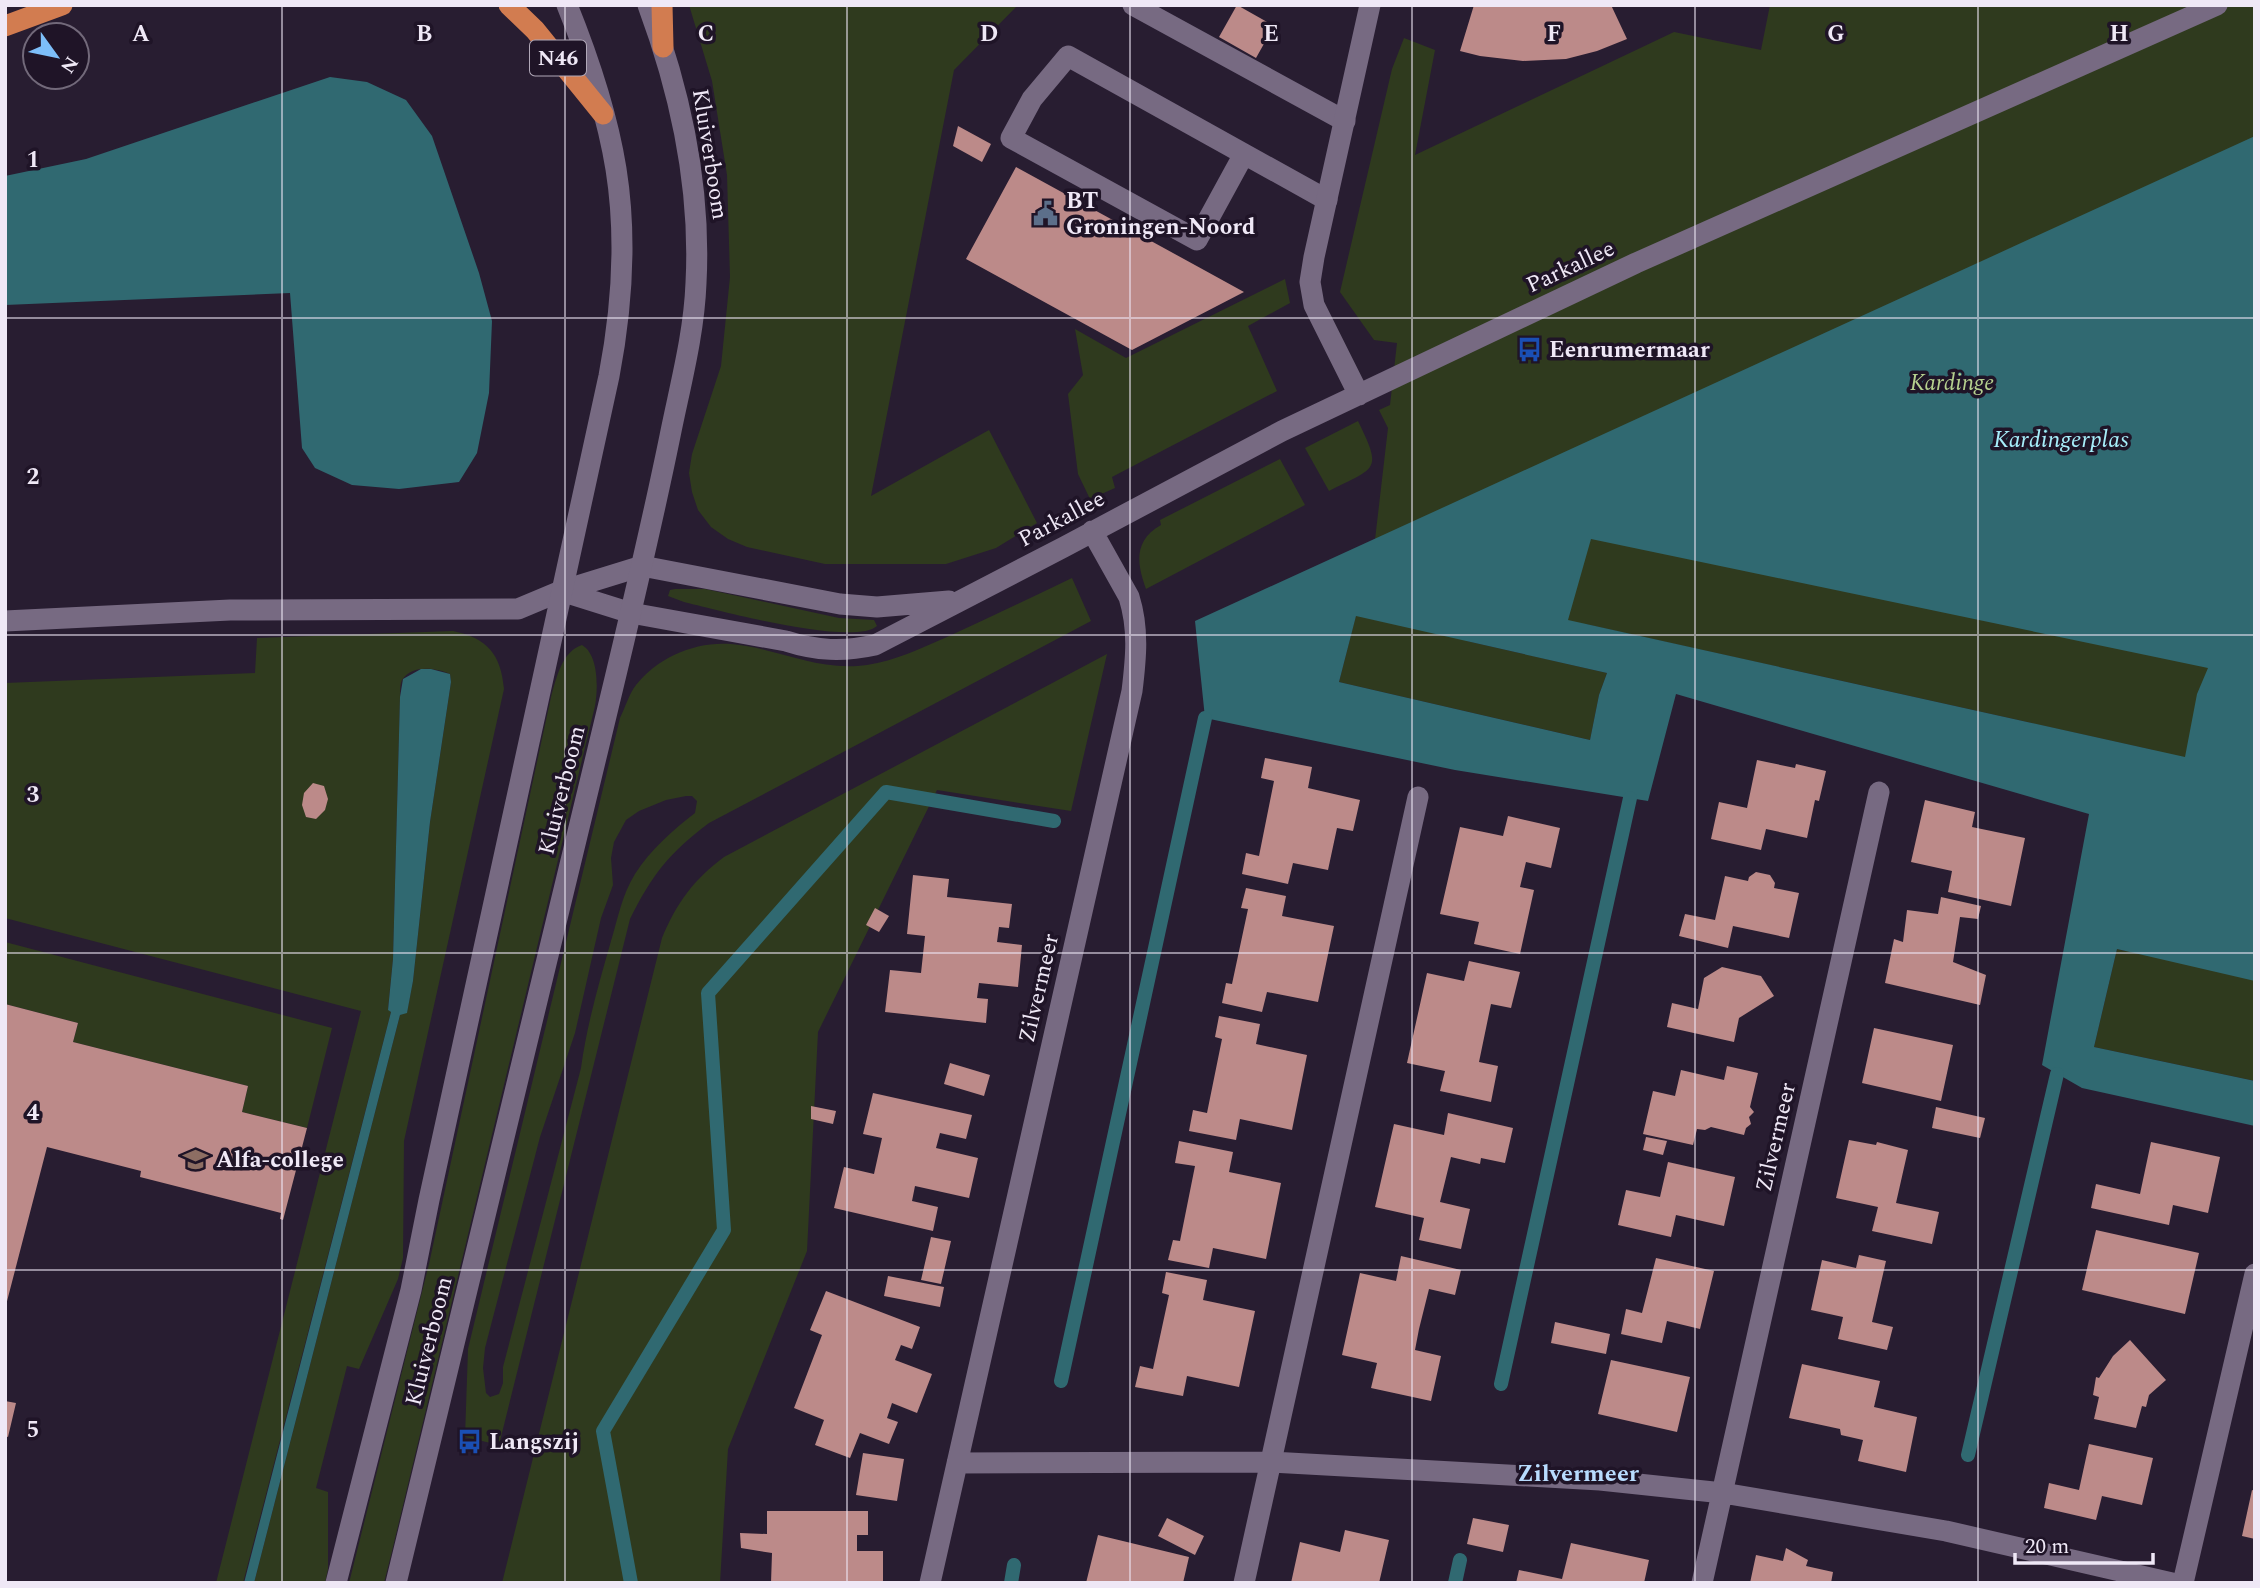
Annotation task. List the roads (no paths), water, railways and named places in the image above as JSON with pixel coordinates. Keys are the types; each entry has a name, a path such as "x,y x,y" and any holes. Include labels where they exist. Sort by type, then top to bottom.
{"highway":[{"path":"5,26 62,5"},
{"name":"N46","path":"509,5 535,30 603,114"},
{"path":"662,5 663,47"}],"street":[{"name":"Kluiverboom","path":"337,1583 411,1290 619,326 622,269 616,169 587,55 567,5"},
{"name":"Kluiverboom","path":"396,1583 631,613 689,340 696,288 694,182 684,129 663,47 648,5"},
{"path":"1133,5 1345,121"},
{"path":"1359,395 1314,304 1310,282 1370,5"},
{"name":"Parkallee","path":"561,592 631,613 786,641 808,649 853,650 874,645 1282,431 1636,264 2217,5"},
{"path":"1244,154 1196,240 1011,138 1032,99 1068,56 1327,200"},
{"name":"Zilvermeer","path":"930,1583 1132,691 1137,644 1132,608 1129,597 1092,531"},
{"name":"Parkallee","path":"561,592 642,566 840,604 877,607 958,600"},
{"path":"5,621 230,610 518,609 561,592"},
{"name":"Zilvermeer","path":"1702,1583 1878,792"},
{"path":"1244,1583 1418,797"},
{"path":"2183,1583 2255,1274"},
{"path":"957,1463 1271,1461 1600,1479 1723,1493 1946,1531 2172,1583"}],"water":[{"path":"330,77 367,82 406,100 432,136 479,273 492,321 489,393 477,453 459,482 399,489 352,485 315,468 302,448 290,293 5,305 5,176 86,159"},
{"name":"Kardingerplas","path":"2255,136 2255,981 2117,949 2094,1047 2255,1081 2255,1126 2082,1088 2042,1065 2089,814 1676,694 1648,801 1455,770 1205,718 1195,621","holes":["1591,539 2208,668 2197,694 2185,757 1568,620","1356,616 1607,673 1599,695 1590,740 1339,682"]},
{"path":"421,669 450,674 451,682 430,822 413,981 407,1013 400,1015 254,1583 244,1583 391,1012 388,1010 393,959 400,697 403,679"}],"waterway":[{"path":"1061,1381 1205,718"},
{"path":"631,1583 603,1431 724,1230 708,993 886,792 1054,821"},
{"path":"1501,1384 1630,798"},
{"path":"1968,1455 2057,1074"},
{"path":"1455,1583 1460,1560"},
{"path":"1011,1583 1014,1565"}],"place":[{"name":"BT Groningen-Noord","path":"1046,213"},
{"name":"Eenrumermaar","path":"1529,349"},
{"name":"Alfa-college","path":"196,1159"},
{"name":"Langszij","path":"469,1441"}],"district":[{"name":"Zilvermeer","path":"1578,1473"}],"park label":[{"name":"Kardinge","path":"1952,382"}]}
